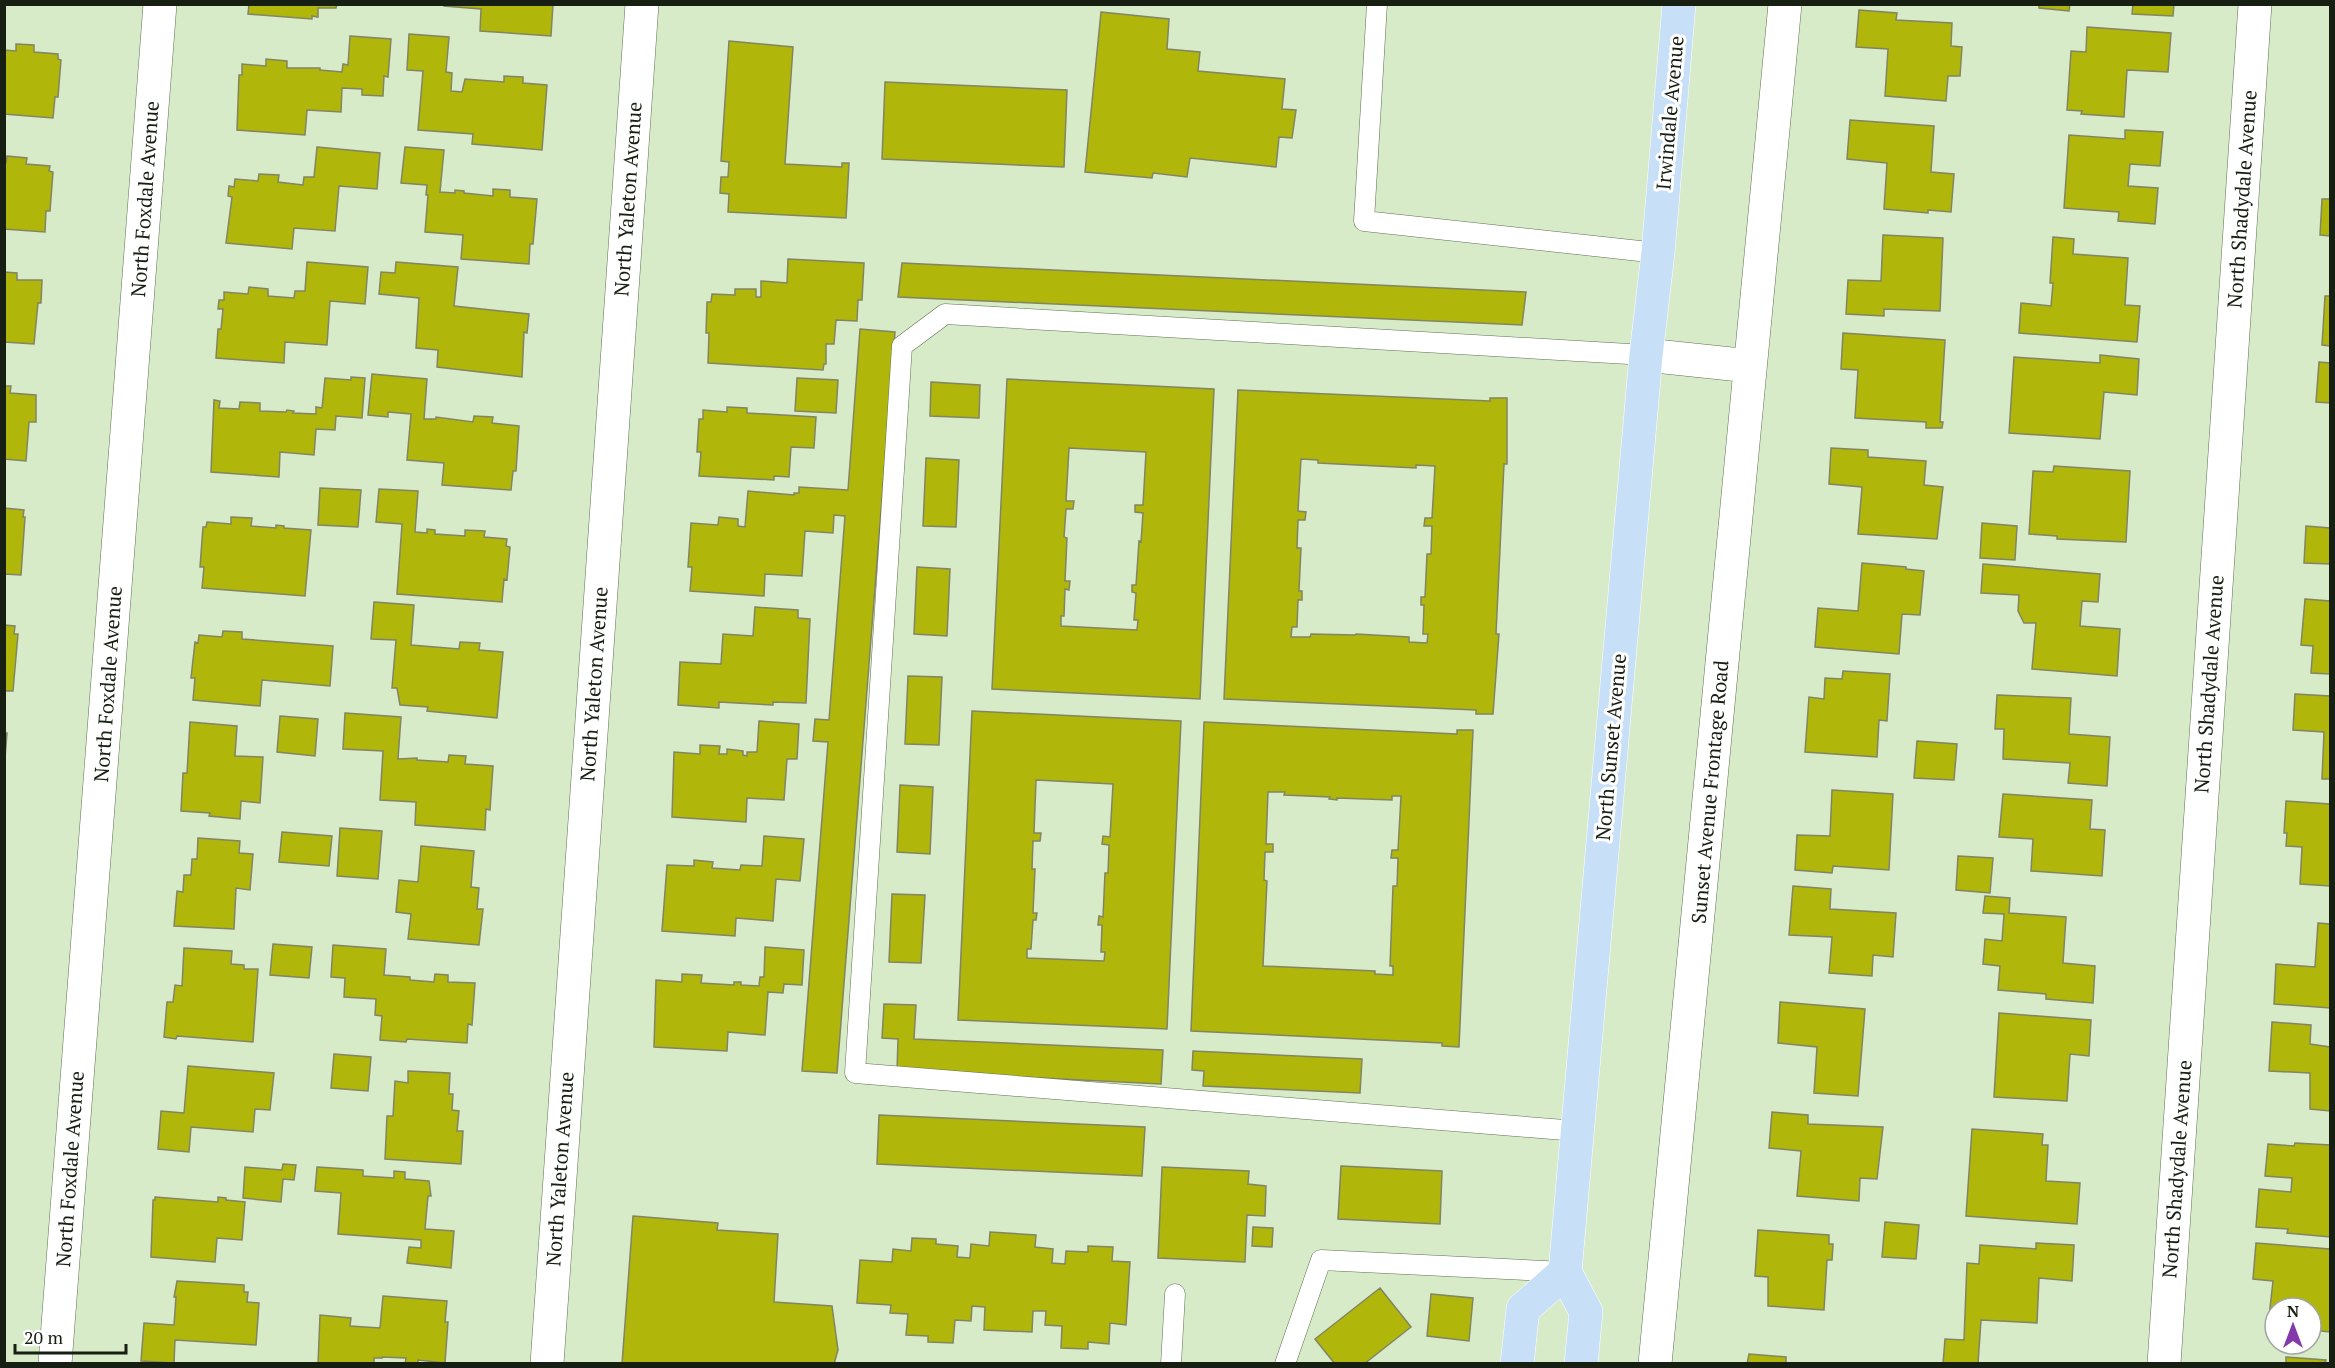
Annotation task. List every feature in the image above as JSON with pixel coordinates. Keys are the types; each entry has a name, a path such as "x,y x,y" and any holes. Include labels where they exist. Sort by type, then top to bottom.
{"main road":[{"name":"Irwindale Avenue","path":"1659,237 1679,4"},
{"name":"North Sunset Avenue","path":"1565,1272 1646,355 1659,237"},
{"path":"1517,1364 1523,1309 1565,1272 1586,1312 1581,1364"}],"street":[{"name":"North Foxdale Avenue","path":"55,1364 160,4"},
{"name":"North Yaleton Avenue","path":"547,1364 642,4"},
{"name":"Sunset Avenue Frontage Road","path":"1655,1364 1785,4"},
{"name":"North Shadydale Avenue","path":"2164,1364 2255,4"},
{"path":"1646,355 1750,366"}],"lane":[{"path":"1377,4 1364,221 1659,237"},
{"path":"1577,1131 855,1073 902,346 945,314 1646,355"},
{"path":"1285,1364 1321,1260 1565,1272"},
{"path":"1171,1364 1175,1294"}],"building":[{"path":"249,4 337,4 336,8 318,8 318,17 312,16 312,19 248,14"},
{"path":"444,4 553,4 551,36 480,31 481,9 444,6"},
{"path":"2039,4 2070,4 2069,11 2039,8"},
{"path":"2133,4 2174,4 2173,16 2132,14"},
{"path":"1859,10 1897,13 1896,20 1952,23 1951,46 1962,47 1960,76 1948,76 1946,101 1885,96 1888,49 1856,47"},
{"path":"1101,12 1169,19 1167,49 1200,52 1198,71 1285,79 1282,109 1296,110 1292,138 1279,137 1276,167 1190,158 1187,177 1153,173 1152,178 1085,172"},
{"path":"2087,27 2171,33 2168,72 2127,70 2124,117 2081,114 2082,111 2067,110 2071,51 2086,52"},
{"path":"409,34 449,37 446,72 452,73 451,91 462,92 465,79 504,82 504,76 523,77 523,83 547,85 542,150 472,144 473,134 418,130 423,71 407,70"},
{"path":"350,36 391,39 388,77 384,76 383,96 362,95 362,89 342,88 341,112 307,110 305,135 237,130 239,75 242,75 242,64 266,66 266,59 287,61 287,68 320,68 320,70 342,72 343,64 348,65"},
{"path":"729,41 793,47 785,164 842,167 842,163 849,163 846,218 728,212 729,194 720,193 721,177 728,177 729,162 721,161"},
{"path":"16,44 34,45 34,52 58,54 58,59 61,60 58,97 55,97 53,118 4,114 4,50 16,51"},
{"path":"885,82 1067,90 1064,167 882,159"},
{"path":"1850,120 1934,126 1931,172 1954,174 1951,212 1928,210 1928,213 1884,209 1887,163 1847,159"},
{"path":"2125,130 2163,132 2160,166 2130,164 2128,186 2158,188 2155,224 2118,221 2119,212 2064,208 2069,135 2125,139"},
{"path":"317,147 380,153 377,189 339,186 335,231 294,228 292,249 226,243 232,197 228,196 229,186 234,187 235,179 258,181 259,174 279,175 278,182 303,185 304,177 314,177"},
{"path":"405,147 444,150 440,192 455,193 455,190 493,196 493,189 510,190 510,197 537,199 529,264 461,259 463,235 425,232 427,185 401,183"},
{"path":"7,156 27,158 26,164 50,166 49,171 53,172 50,211 46,211 45,232 4,229 4,163 6,163"},
{"path":"2322,199 2330,199 2330,236 2320,235"},
{"path":"1883,235 1943,238 1940,311 1884,309 1884,316 1846,314 1848,280 1881,281"},
{"path":"2053,237 2074,239 2073,254 2128,258 2125,305 2140,306 2137,342 2019,333 2021,303 2051,306"},
{"path":"788,259 864,263 862,300 858,300 857,321 836,320 834,344 826,344 826,364 823,370 708,363 707,302 711,302 712,294 735,295 735,289 756,289 756,297 761,297 761,281 787,283"},
{"path":"307,262 368,267 365,304 330,301 327,345 285,342 284,363 216,358 218,329 221,329 223,309 218,309 219,300 224,300 224,292 248,294 249,287 268,289 268,296 294,298 295,291 305,291"},
{"path":"396,262 458,267 454,306 529,314 527,333 524,332 522,377 437,367 438,350 416,348 419,298 379,294 381,272 395,273"},
{"path":"902,263 1526,292 1522,325 898,297"},
{"path":"4,272 17,273 17,280 42,280 41,303 38,303 34,344 4,342"},
{"path":"2325,296 2330,296 2330,346 2322,345"},
{"path":"860,329 895,332 837,1073 802,1071 828,742 813,741 815,719 829,720 845,516 834,515 833,533 805,531 802,576 765,574 764,596 690,591 692,567 688,567 691,523 718,525 719,517 738,519 738,526 745,527 748,491 794,495 794,493 799,493 799,487 848,490"},
{"path":"1843,333 1945,340 1940,422 1943,422 1942,428 1926,428 1926,422 1855,418 1858,370 1841,369"},
{"path":"2100,355 2139,359 2137,395 2104,392 2100,439 2009,433 2014,357 2100,363"},
{"path":"2319,362 2330,363 2330,403 2316,402"},
{"path":"372,374 427,379 424,419 436,419 436,417 473,422 474,416 493,417 492,423 519,426 516,471 513,471 511,490 442,485 444,463 407,460 411,414 388,412 388,417 368,415"},
{"path":"351,377 365,378 362,418 336,416 335,430 316,429 314,455 280,452 279,477 211,472 214,400 220,401 219,408 239,409 240,402 260,403 260,411 286,412 287,410 294,411 293,413 316,414 316,407 322,408 325,378 351,380"},
{"path":"797,378 838,380 836,413 795,411"},
{"path":"1007,379 1214,389 1200,699 992,689","holes":["1069,448 1146,452 1143,505 1135,505 1135,512 1143,513 1136,585 1132,585 1132,592 1136,593 1134,620 1138,620 1137,630 1061,626 1061,616 1064,616 1065,589 1069,590 1070,581 1065,581 1066,509 1073,509 1074,501 1066,501"]},
{"path":"931,382 980,385 979,418 930,416"},
{"path":"4,386 11,386 10,393 36,395 36,422 29,422 26,461 4,459"},
{"path":"1238,390 1490,401 1490,398 1507,398 1507,464 1504,464 1496,634 1499,634 1493,714 1476,714 1476,710 1224,699","holes":["1301,459 1318,460 1318,463 1416,468 1416,465 1435,466 1432,518 1425,518 1424,526 1432,526 1431,554 1427,554 1425,597 1421,597 1421,605 1424,605 1423,634 1428,634 1427,643 1409,642 1409,637 1356,634 1311,634 1310,637 1291,637 1292,627 1297,627 1298,600 1302,600 1302,591 1299,591 1301,548 1297,548 1298,520 1305,520 1306,512 1298,511"]},
{"path":"727,407 747,408 747,413 816,417 814,448 791,447 789,477 774,476 774,480 699,476 701,452 697,452 699,419 703,419 703,410 727,412"},
{"path":"1831,448 1868,450 1868,457 1926,461 1924,485 1943,487 1937,539 1858,534 1862,487 1829,484"},
{"path":"926,458 959,460 956,527 923,526"},
{"path":"2054,466 2130,471 2126,542 2057,539 2057,536 2029,534 2033,471 2053,472"},
{"path":"320,488 361,490 358,527 318,525"},
{"path":"379,489 418,491 415,532 427,533 427,529 435,530 435,534 465,536 465,530 485,531 484,537 507,539 506,546 510,547 502,602 397,594 402,524 376,522"},
{"path":"4,508 24,510 21,575 4,574"},
{"path":"231,517 252,518 251,526 276,528 276,525 284,526 284,528 311,530 305,596 202,588 204,567 200,567 203,527 206,527 207,522 231,524"},
{"path":"1982,523 2017,526 2015,560 1980,558"},
{"path":"2306,526 2330,528 2330,564 2304,563"},
{"path":"1862,563 1924,571 1920,615 1902,614 1899,654 1815,647 1818,608 1858,611"},
{"path":"1983,564 2100,574 2098,602 2082,601 2080,626 2120,629 2117,676 2032,669 2036,623 2024,623 2018,611 2019,595 1981,593"},
{"path":"917,567 950,569 947,636 914,634"},
{"path":"2305,599 2330,601 2330,674 2311,673 2313,646 2301,645"},
{"path":"374,602 414,605 411,645 459,649 460,642 480,643 479,650 503,652 497,718 427,711 428,707 400,705 397,688 392,688 396,640 371,639"},
{"path":"755,607 798,610 798,618 810,619 806,703 773,702 773,705 719,702 719,708 678,705 680,662 721,664 723,634 753,636"},
{"path":"4,625 15,626 14,634 18,634 13,691 4,691"},
{"path":"223,631 242,632 242,639 333,646 330,686 262,680 260,706 193,700 195,678 191,678 195,642 198,643 199,635 222,637"},
{"path":"1843,671 1890,674 1887,721 1879,720 1877,757 1805,752 1809,697 1824,699 1825,678 1842,679"},
{"path":"908,676 942,677 939,745 905,744"},
{"path":"2295,694 2330,696 2330,779 2322,779 2324,732 2293,730"},
{"path":"1997,695 2071,698 2069,734 2110,737 2107,786 2068,783 2070,763 2003,759 2004,729 1995,729"},
{"path":"972,711 1181,721 1167,1029 958,1020","holes":["1036,780 1113,784 1110,837 1103,836 1102,844 1109,845 1103,917 1099,916 1098,925 1102,925 1101,952 1105,952 1104,961 1027,958 1027,949 1031,949 1033,920 1036,920 1037,913 1033,913 1035,869 1032,869 1033,841 1040,841 1041,833 1034,833"]},
{"path":"345,713 401,717 398,759 417,758 417,760 448,762 449,755 466,756 465,764 493,766 490,810 486,809 485,830 415,825 416,802 380,800 383,751 343,749"},
{"path":"280,716 318,719 315,756 277,752"},
{"path":"759,721 799,724 797,759 787,759 784,800 747,798 746,822 672,817 674,752 700,754 700,745 720,746 719,754 727,754 727,749 743,751 743,755 747,756 747,752 757,752"},
{"path":"190,722 237,726 235,756 263,757 260,803 241,801 240,819 209,816 210,813 181,811 183,773 187,773"},
{"path":"1204,722 1457,734 1457,730 1473,730 1459,1047 1442,1046 1442,1043 1191,1031","holes":["1268,792 1285,792 1284,795 1330,797 1329,799 1337,800 1337,798 1392,800 1392,796 1401,796 1398,850 1392,850 1391,858 1398,858 1397,886 1393,886 1390,966 1393,966 1393,975 1375,974 1375,971 1263,966 1267,881 1264,880 1265,852 1273,852 1273,844 1266,844"]},
{"path":"4,733 7,733 5,758 4,758"},
{"path":"1917,741 1957,744 1954,780 1914,778"},
{"path":"900,785 933,787 930,854 897,852"},
{"path":"1832,790 1893,794 1889,870 1833,866 1832,873 1795,870 1797,835 1830,836"},
{"path":"2003,794 2092,800 2090,829 2105,830 2102,876 2031,871 2033,839 1999,837"},
{"path":"2286,801 2330,804 2330,886 2300,884 2302,847 2286,846 2287,833 2284,833"},
{"path":"340,828 382,831 378,879 337,876"},
{"path":"282,832 332,836 329,866 279,862"},
{"path":"764,836 804,839 800,881 776,879 773,921 736,918 735,936 662,931 667,865 694,866 694,860 713,862 712,868 740,870 741,865 762,866"},
{"path":"198,838 240,841 239,853 253,854 250,890 236,888 234,929 174,926 177,891 183,892 184,875 191,875 192,859 197,859"},
{"path":"421,846 474,851 471,887 479,888 477,909 483,909 479,945 408,939 411,914 396,912 399,880 418,882"},
{"path":"1958,856 1993,858 1990,893 1956,890"},
{"path":"1793,886 1831,889 1830,909 1896,913 1893,957 1873,955 1872,976 1829,973 1832,937 1789,935"},
{"path":"892,894 925,895 921,963 889,962"},
{"path":"1985,896 2010,898 2009,913 2066,917 2063,963 2095,966 2093,1003 2046,999 2046,994 1998,990 2000,966 1983,964 1985,939 2002,941 2004,914 1983,913"},
{"path":"2318,923 2330,924 2330,1008 2274,1004 2276,964 2315,967"},
{"path":"273,944 312,947 309,978 270,975"},
{"path":"333,945 386,949 384,975 434,982 435,974 448,975 448,982 475,983 472,1025 468,1024 467,1043 407,1039 406,1042 380,1040 382,1016 375,1015 376,999 344,997 345,978 331,977"},
{"path":"765,947 804,950 802,985 784,984 783,993 768,992 765,1035 728,1032 727,1051 654,1047 656,980 682,982 682,974 702,975 701,983 734,985 734,982 741,982 741,985 759,986 760,977 764,977"},
{"path":"184,948 232,951 231,964 244,965 244,969 258,969 253,1042 164,1037 167,1002 173,1002 175,985 182,986"},
{"path":"1780,1002 1865,1009 1858,1096 1814,1093 1817,1047 1778,1043"},
{"path":"884,1004 916,1005 914,1039 1163,1050 1161,1084 897,1071 898,1039 882,1038"},
{"path":"1999,1013 2091,1020 2089,1056 2070,1054 2067,1101 1994,1097"},
{"path":"2272,1022 2311,1025 2310,1044 2330,1047 2330,1111 2310,1109 2310,1073 2269,1071"},
{"path":"1193,1051 1362,1059 1360,1093 1203,1086 1204,1071 1192,1070"},
{"path":"334,1054 371,1057 368,1091 331,1088"},
{"path":"188,1066 274,1073 270,1110 255,1109 253,1132 191,1127 189,1152 158,1149 161,1111 184,1113"},
{"path":"408,1071 450,1073 449,1094 453,1094 452,1110 459,1111 457,1131 463,1131 461,1164 385,1159 387,1116 393,1116 395,1081 408,1083"},
{"path":"1772,1112 1808,1115 1808,1124 1883,1127 1877,1179 1860,1178 1859,1201 1797,1196 1801,1151 1769,1148"},
{"path":"879,1115 1145,1127 1142,1176 877,1164"},
{"path":"1972,1129 2043,1134 2042,1145 2048,1145 2046,1181 2080,1183 2077,1224 1966,1216"},
{"path":"2295,1143 2330,1145 2330,1237 2287,1233 2288,1229 2256,1227 2259,1189 2291,1192 2292,1178 2265,1176 2268,1144 2294,1146"},
{"path":"283,1164 296,1165 294,1180 283,1179 281,1202 243,1198 245,1167 282,1170"},
{"path":"1341,1166 1442,1171 1440,1224 1338,1219"},
{"path":"317,1167 363,1170 363,1176 394,1178 394,1171 405,1172 405,1179 429,1181 431,1196 428,1196 425,1229 454,1231 451,1268 407,1263 409,1247 421,1248 421,1240 338,1234 341,1193 315,1191"},
{"path":"1162,1167 1249,1171 1248,1184 1266,1186 1265,1216 1247,1215 1245,1262 1158,1258"},
{"path":"155,1197 218,1202 218,1197 245,1202 242,1240 217,1238 215,1262 151,1257"},
{"path":"633,1216 718,1223 717,1230 778,1234 774,1302 832,1306 838,1350 834,1364 622,1364"},
{"path":"1885,1222 1919,1225 1916,1259 1882,1257"},
{"path":"1253,1227 1273,1228 1272,1247 1252,1246"},
{"path":"1758,1230 1829,1235 1829,1244 1833,1244 1832,1260 1827,1260 1824,1310 1768,1306 1768,1277 1755,1276"},
{"path":"990,1232 1036,1235 1035,1247 1053,1249 1052,1263 1065,1264 1066,1251 1088,1252 1088,1246 1113,1247 1112,1261 1130,1262 1126,1325 1110,1323 1109,1344 1088,1342 1088,1349 1061,1348 1062,1326 1045,1325 1046,1311 1033,1311 1032,1332 984,1330 985,1307 972,1306 971,1321 955,1320 953,1343 928,1342 928,1336 906,1335 908,1314 890,1313 891,1305 857,1303 860,1260 892,1262 893,1249 911,1251 912,1238 936,1239 936,1244 958,1246 957,1257 970,1258 971,1244 989,1246"},
{"path":"2036,1243 2074,1245 2072,1281 2039,1278 2037,1323 1981,1320 1978,1364 1943,1364 1945,1339 1964,1340 1967,1263 1979,1264 1980,1245 2036,1249"},
{"path":"2256,1243 2330,1249 2330,1332 2323,1331 2323,1296 2271,1296 2273,1281 2253,1279"},
{"path":"177,1281 244,1285 244,1292 248,1292 247,1302 259,1303 256,1345 175,1340 174,1363 141,1361 144,1323 174,1325 176,1297 174,1297"},
{"path":"1380,1288 1411,1327 1364,1364 1335,1364 1315,1339"},
{"path":"1431,1294 1473,1298 1469,1341 1427,1336"},
{"path":"383,1296 447,1301 445,1363 418,1360 418,1364 405,1364 406,1358 382,1357 374,1358 374,1364 318,1364 320,1315 351,1318 350,1326 380,1328"},
{"path":"1749,1354 1786,1357 1786,1364 1747,1364"},
{"path":"2286,1357 2326,1360 2325,1364 2286,1364"}]}
